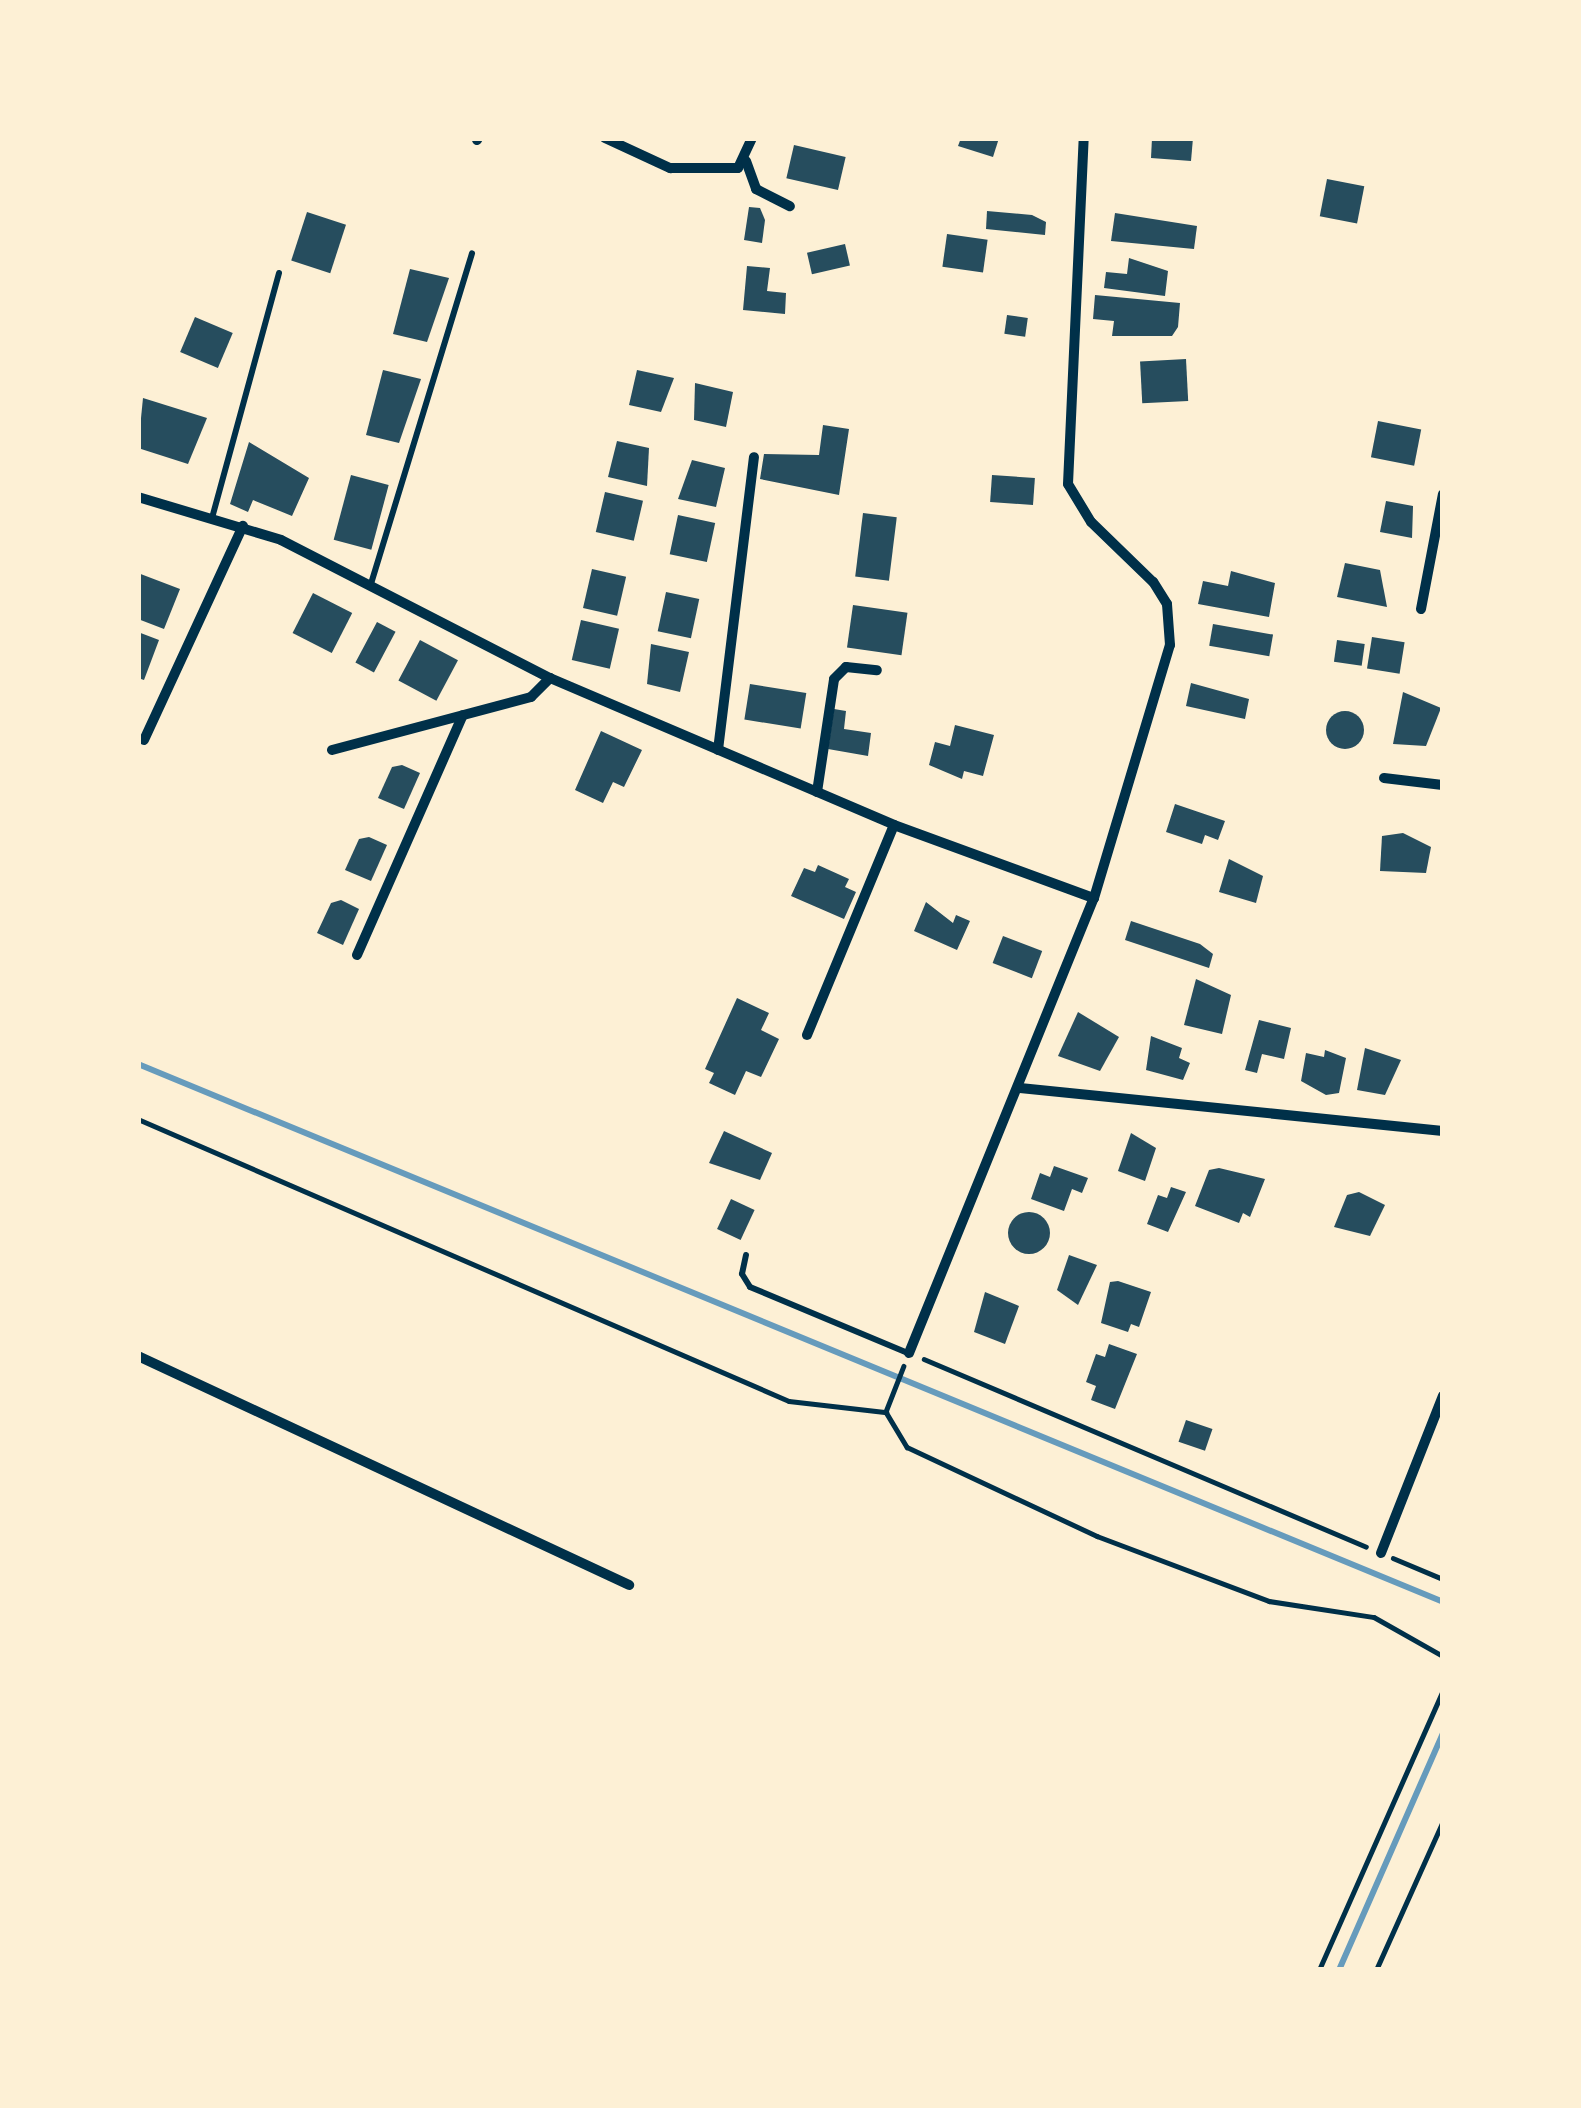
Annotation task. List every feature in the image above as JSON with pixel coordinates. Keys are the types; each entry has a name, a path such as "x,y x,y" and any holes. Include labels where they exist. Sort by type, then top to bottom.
{"street":[{"path":"605,138 670,168 739,168 746,161 752,138"},
{"path":"910,1353 1094,898 1171,624 1153,582 1091,522 1068,484 1084,138"},
{"path":"746,161 756,189 790,206"},
{"path":"718,750 754,457"},
{"path":"1421,609 1443,494"},
{"path":"138,497 242,526 550,678 894,825 1094,898"},
{"path":"144,740 242,526"},
{"path":"817,792 834,679 846,667 877,670"},
{"path":"332,751 531,697 550,678"},
{"path":"357,955 464,715"},
{"path":"1384,778 1443,785"},
{"path":"806,1035 894,825"},
{"path":"1020,1088 1443,1131"},
{"path":"138,1356 629,1585"},
{"path":"1381,1553 1443,1396"}],"lane":[{"path":"370,587 472,253"},
{"path":"212,518 279,273"},
{"path":"746,1255 742,1274 751,1287 910,1353"}],"path":[{"path":"138,1119 789,1401 886,1412"},
{"path":"886,1412 910,1353 1443,1579"},
{"path":"886,1412 907,1447 1096,1536 1269,1601 1374,1617 1443,1656"},
{"path":"1319,1970 1443,1690"},
{"path":"1376,1970 1443,1821"}],"building":[{"path":"961,138 999,138 993,157 958,146"},
{"path":"1152,138 1193,138 1191,161 1151,158"},
{"path":"794,145 846,157 838,190 786,178"},
{"path":"1327,179 1364,186 1357,224 1320,216"},
{"path":"749,207 760,208 765,220 762,243 744,240"},
{"path":"987,211 1032,215 1046,222 1045,235 986,229"},
{"path":"307,212 346,225 330,273 291,261"},
{"path":"1115,213 1197,226 1194,249 1111,241"},
{"path":"947,234 988,240 983,272 942,267"},
{"path":"845,244 850,265 812,274 807,253"},
{"path":"1129,258 1168,271 1165,296 1104,288 1106,272 1127,274"},
{"path":"747,266 770,268 767,291 786,293 785,314 743,310"},
{"path":"410,269 449,278 427,342 393,334"},
{"path":"1095,295 1180,303 1178,327 1172,336 1112,336 1114,321 1093,319"},
{"path":"1007,315 1028,318 1025,337 1004,334"},
{"path":"195,317 233,333 218,368 180,352"},
{"path":"1186,359 1188,401 1142,403 1140,361"},
{"path":"383,370 421,379 399,443 366,435"},
{"path":"637,370 674,378 661,412 629,405"},
{"path":"695,383 733,392 726,427 694,420"},
{"path":"143,398 207,418 188,464 138,448"},
{"path":"1378,421 1421,429 1414,466 1371,457"},
{"path":"823,425 849,429 839,495 760,479 764,454 819,455"},
{"path":"617,441 649,448 647,486 608,477"},
{"path":"249,442 309,478 292,516 253,500 248,512 230,504"},
{"path":"692,460 725,468 716,507 678,499"},
{"path":"351,475 389,485 371,550 334,540"},
{"path":"992,475 1035,478 1033,505 990,502"},
{"path":"605,492 643,501 634,541 596,532"},
{"path":"1386,501 1413,506 1412,538 1380,532"},
{"path":"863,513 897,517 889,581 855,577"},
{"path":"678,515 715,523 707,562 670,554"},
{"path":"1345,563 1380,570 1387,607 1337,597"},
{"path":"592,569 626,577 617,616 583,608"},
{"path":"1231,571 1275,583 1269,617 1198,604 1203,581 1228,586"},
{"path":"138,573 180,589 164,629 138,619"},
{"path":"666,592 699,599 691,638 658,631"},
{"path":"313,593 352,613 332,653 293,633"},
{"path":"853,605 907,613 901,655 847,648"},
{"path":"581,620 619,629 610,669 572,660"},
{"path":"377,622 396,632 374,672 355,663"},
{"path":"1213,624 1273,635 1269,656 1209,646"},
{"path":"138,632 159,640 144,680 138,678"},
{"path":"1372,637 1405,642 1400,674 1367,669"},
{"path":"420,640 458,660 436,701 398,681"},
{"path":"1337,640 1365,644 1362,666 1334,662"},
{"path":"651,644 689,652 680,692 647,684"},
{"path":"1191,683 1249,699 1245,719 1186,706"},
{"path":"750,684 806,693 801,728 744,720"},
{"path":"1403,692 1441,708 1426,746 1393,744"},
{"path":"834,709 846,711 844,729 871,733 868,756 828,749"},
{"path":"1345,711 1359,716 1364,730 1359,744 1345,749 1331,744 1326,730 1331,716"},
{"path":"955,725 994,735 983,776 964,771 962,779 929,765 935,742 950,746"},
{"path":"601,731 642,750 624,787 613,782 603,803 575,790"},
{"path":"402,765 420,773 404,809 378,798 392,767"},
{"path":"1175,804 1225,821 1218,840 1205,835 1202,844 1166,832"},
{"path":"1403,833 1431,847 1426,873 1380,871 1382,836"},
{"path":"369,837 387,845 371,881 345,870 359,839"},
{"path":"1229,859 1263,876 1256,903 1219,892"},
{"path":"818,865 849,879 845,887 856,892 844,919 791,896 804,868 815,872"},
{"path":"341,900 359,909 343,945 317,933 331,903"},
{"path":"926,902 953,923 956,915 970,921 957,950 914,931"},
{"path":"1131,921 1200,944 1213,954 1209,968 1125,940"},
{"path":"1003,936 1042,951 1032,978 993,963"},
{"path":"1196,979 1231,995 1222,1034 1184,1025"},
{"path":"737,998 769,1013 761,1030 779,1039 761,1077 746,1071 735,1095 709,1083 714,1073 705,1069"},
{"path":"1078,1012 1119,1037 1100,1071 1058,1056"},
{"path":"1259,1020 1291,1028 1284,1059 1262,1054 1257,1073 1245,1070"},
{"path":"1151,1036 1182,1048 1179,1058 1190,1063 1183,1080 1146,1070"},
{"path":"1365,1048 1401,1060 1385,1095 1357,1090"},
{"path":"1325,1050 1346,1058 1339,1093 1326,1095 1301,1081 1306,1053 1324,1057"},
{"path":"724,1131 772,1153 760,1180 709,1163"},
{"path":"1131,1133 1156,1148 1145,1181 1118,1171"},
{"path":"1054,1166 1088,1178 1082,1193 1072,1189 1064,1211 1031,1199 1040,1173 1050,1177"},
{"path":"1209,1170 1265,1179 1250,1217 1243,1213 1239,1223 1195,1206"},
{"path":"1171,1187 1186,1192 1168,1232 1147,1224 1158,1195 1167,1198"},
{"path":"1359,1192 1385,1205 1370,1236 1334,1227 1347,1195"},
{"path":"731,1199 755,1210 741,1240 717,1229"},
{"path":"1029,1212 1044,1218 1050,1233 1044,1248 1029,1254 1014,1248 1008,1233 1014,1218"},
{"path":"1069,1255 1097,1265 1078,1305 1057,1290"},
{"path":"1110,1282 1151,1292 1139,1327 1131,1324 1128,1332 1101,1323"},
{"path":"985,1292 1019,1306 1005,1344 974,1332"},
{"path":"1109,1344 1137,1354 1115,1409 1091,1400 1096,1386 1086,1382 1096,1354 1105,1357"},
{"path":"1186,1420 1212,1429 1205,1451 1179,1442"}],"waterway":[{"path":"138,1064 1443,1602"},
{"path":"1339,1970 1443,1733"}]}
